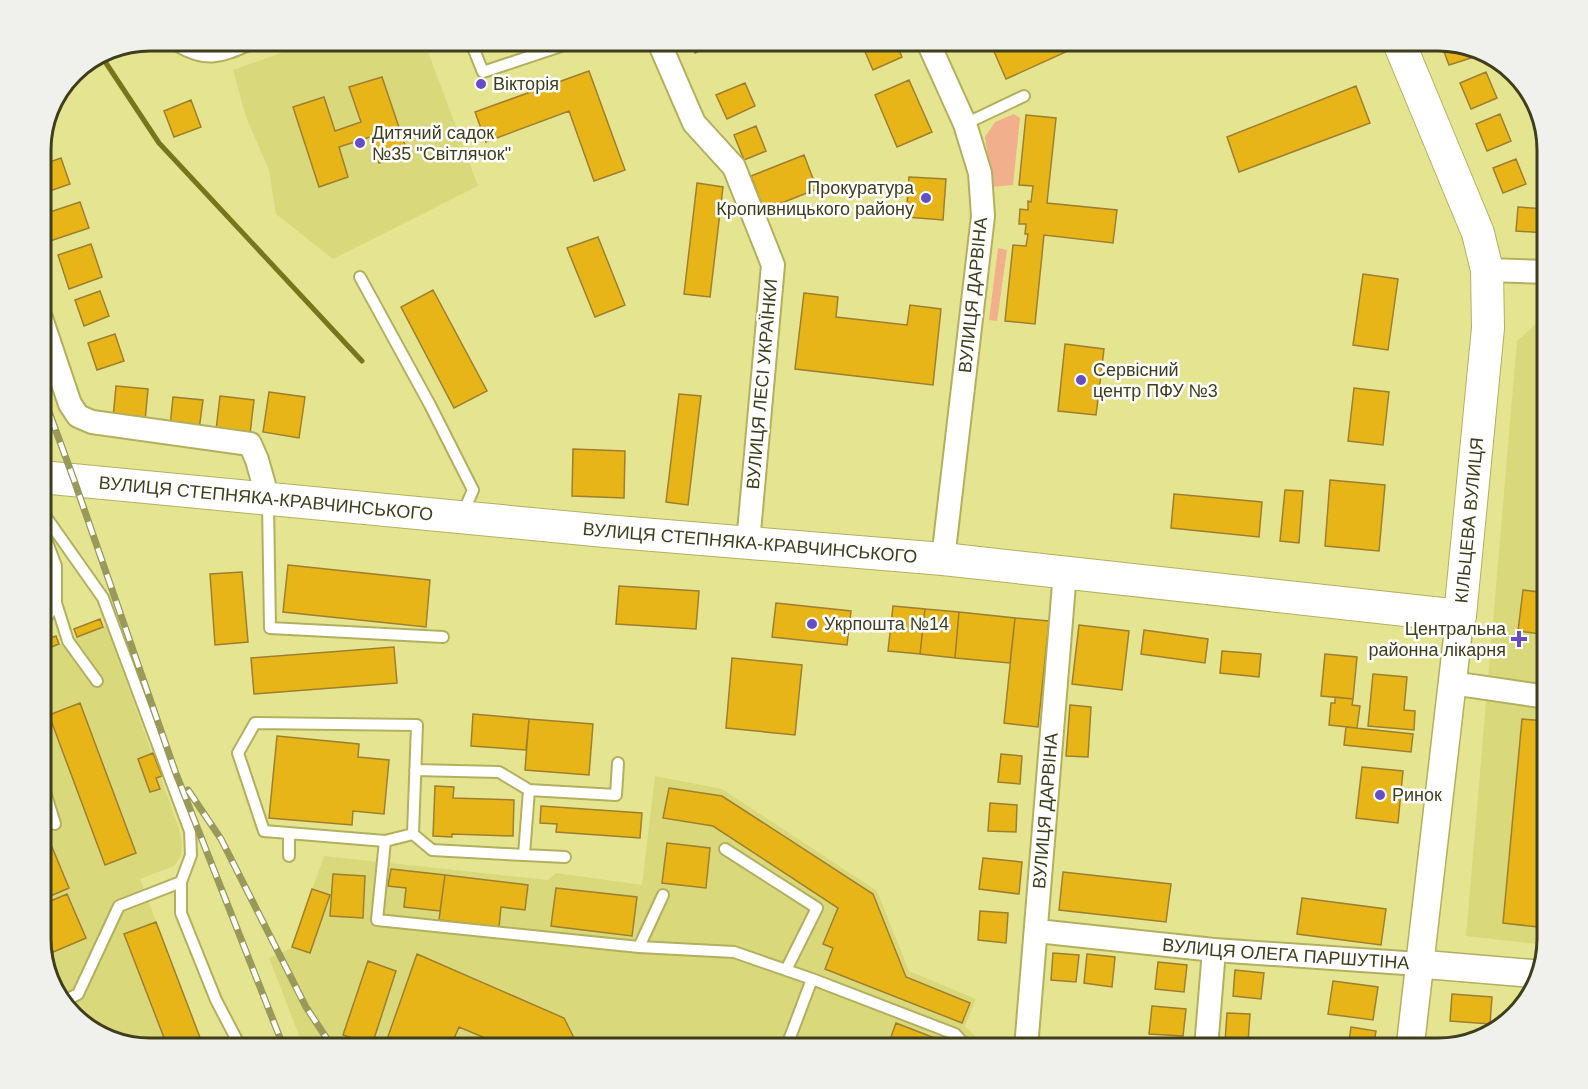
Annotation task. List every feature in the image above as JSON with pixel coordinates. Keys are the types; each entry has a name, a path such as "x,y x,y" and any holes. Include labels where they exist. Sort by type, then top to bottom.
{"main road":[{"name":"КІЛЬЦЕВА ВУЛИЦЯ","path":"1403,51 1478,233 1487,270 1488,328 1460,616"},
{"name":"ВУЛИЦЯ СТЕПНЯКА-КРАВЧИНСЬКОГО","path":"51,478 605,531 943,559 1460,616"}],"street":[{"name":"ВУЛИЦЯ ЛЕСІ УКРАЇНКИ","path":"663,51 694,123 734,167 773,265 748,543"},
{"name":"ВУЛИЦЯ ДАРВІНА","path":"932,51 965,124 980,173 983,216 943,559"},
{"path":"1487,270 1537,272"},
{"path":"51,348 70,404 78,416 92,422 250,444 268,500"},
{"name":"ВУЛИЦЯ ДАРВІНА","path":"1027,1038 1038,931 1065,572"},
{"name":"КІЛЬЦЕВА ВУЛИЦЯ","path":"1411,1038 1460,616"},
{"path":"1452,683 1537,695"},
{"name":"ВУЛИЦЯ ОЛЕГА ПАРШУТІНА","path":"1038,931 1214,950 1531,974"},
{"path":"1207,1038 1214,950"}],"lane":[{"path":"474,51 483,72 546,51"},
{"path":"965,124 1024,96"},
{"path":"360,277 430,405 473,490 462,516"},
{"path":"268,500 270,628 443,637"},
{"path":"51,524 104,598 190,831 191,855 181,882 181,913 216,1000 236,1038"},
{"path":"51,553 56,566 56,603 68,641 97,681"},
{"path":"51,611 56,603"},
{"path":"255,723 417,725 413,834 385,841 264,831 238,753 255,723"},
{"path":"415,770 499,772 529,790 616,795 618,763"},
{"path":"524,855 529,790"},
{"path":"51,811 55,824"},
{"path":"289,833 290,856"},
{"path":"413,834 432,850 565,857"},
{"path":"385,841 377,920 639,947 734,952 812,979 956,1034 959,1038"},
{"path":"725,849 817,908 786,970"},
{"path":"70,998 78,994 119,906 181,882"},
{"path":"639,947 663,895"},
{"path":"790,1038 812,979"}],"shaded area":[{"name":"Дитячий садок №35 \"Світлячок\"","path":"287,51 428,51 478,186 333,259 276,214 269,170 246,117 233,70"},
{"path":"1014,114 1020,118 1013,185 992,187 985,137 995,122"},
{"path":"998,248 1007,250 997,321 989,320"},
{"name":"Центральна районна лікарня","path":"1537,323 1537,944 1466,936 1517,341"},
{"path":"106,626 179,828 182,843 181,855 174,866 140,879 200,1038 130,1036 106,1028 75,1004 64,989 54,965 51,946 51,647"},
{"path":"655,776 722,789 877,891 909,971 976,999 965,1026 977,1038 300,1038 269,958 292,948 324,856 548,880 556,873 642,885"}],"building":[{"path":"865,51 900,51 902,57 873,70"},
{"path":"994,51 1068,51 1006,79"},
{"path":"1444,52 1470,56 1471,58 1449,65"},
{"path":"589,71 625,170 594,181 569,111 486,142 475,112"},
{"path":"1486,72 1497,98 1471,109 1460,83"},
{"path":"382,77 408,154 379,163 370,137 339,147 348,177 319,187 293,107 324,97 335,131 361,122 349,87"},
{"path":"909,80 932,132 897,147 875,95"},
{"path":"745,83 755,106 727,119 716,95"},
{"path":"1356,86 1370,123 1239,172 1227,137"},
{"path":"191,100 201,127 174,137 164,111"},
{"path":"1500,114 1511,141 1487,151 1476,124"},
{"path":"1026,115 1056,118 1047,203 1117,210 1113,243 1044,235 1035,324 1005,321 1013,245 1026,246 1028,234 1025,234 1026,224 1019,224 1020,209 1028,210 1028,201 1031,202 1033,186 1019,185"},
{"path":"756,126 766,151 744,160 734,135"},
{"path":"804,155 817,189 764,210 751,176"},
{"path":"61,158 70,184 51,191 51,162"},
{"path":"1516,159 1526,184 1503,193 1493,168"},
{"name":"Прокуратура Кропивницького району","path":"909,177 946,179 943,220 906,217"},
{"path":"697,183 723,187 710,297 684,294"},
{"path":"80,202 89,228 51,241 51,212"},
{"path":"1518,207 1537,208 1537,232 1516,231"},
{"path":"598,237 625,305 595,317 567,248"},
{"path":"91,244 102,277 69,289 58,255"},
{"path":"1363,274 1398,279 1388,350 1353,345"},
{"path":"433,290 487,391 454,408 401,307"},
{"path":"100,291 109,316 84,326 75,300"},
{"path":"804,293 838,297 836,317 907,325 910,305 941,309 933,385 795,369"},
{"path":"115,334 124,361 97,370 88,343"},
{"name":"Сервісний центр ПФУ №3","path":"1065,344 1104,349 1096,415 1058,411"},
{"path":"116,386 148,389 145,421 113,418"},
{"path":"1354,388 1389,392 1383,445 1348,441"},
{"path":"269,392 305,397 299,438 263,432"},
{"path":"679,394 701,396 688,505 666,502"},
{"path":"220,396 254,400 250,434 216,430"},
{"path":"173,397 203,400 199,430 170,426"},
{"path":"573,449 625,451 624,498 572,496"},
{"path":"1330,480 1385,485 1379,551 1325,546"},
{"path":"1285,490 1303,491 1299,543 1280,541"},
{"path":"1174,494 1262,502 1259,537 1171,528"},
{"path":"288,565 430,580 426,627 283,612"},
{"path":"242,572 248,642 215,645 210,574"},
{"path":"619,586 699,591 696,629 616,624"},
{"path":"1523,590 1537,592 1537,634 1518,631"},
{"name":"Укрпошта №14","path":"776,603 851,611 847,645 772,637"},
{"path":"893,606 925,609 920,654 888,651"},
{"path":"925,609 959,612 955,658 920,654"},
{"path":"959,612 1015,618 1010,663 955,658"},
{"path":"1015,618 1049,621 1038,727 1004,723"},
{"path":"100,619 103,627 77,637 74,629"},
{"path":"1079,625 1129,631 1122,690 1072,684"},
{"path":"1144,630 1208,639 1205,663 1141,654"},
{"path":"56,636 59,644 51,647 51,638"},
{"path":"394,647 397,683 254,694 251,658"},
{"path":"1222,651 1261,654 1259,677 1220,673"},
{"path":"1325,654 1357,657 1353,699 1321,696"},
{"path":"732,658 802,665 795,735 726,728"},
{"path":"1373,674 1407,677 1404,710 1415,711 1414,730 1368,726"},
{"path":"1335,697 1353,699 1352,705 1360,706 1357,728 1329,725 1331,703 1335,703"},
{"path":"80,703 136,853 105,865 51,720 51,714"},
{"path":"1070,705 1091,707 1088,757 1066,756"},
{"path":"473,714 529,719 526,750 471,746"},
{"path":"529,719 593,724 589,775 525,770"},
{"path":"1522,719 1537,720 1537,927 1503,923"},
{"path":"1346,727 1413,734 1411,752 1344,745"},
{"path":"277,736 359,744 358,757 389,760 384,814 353,811 352,825 269,818"},
{"path":"153,753 162,776 156,778 160,789 150,792 138,759"},
{"path":"1001,754 1022,756 1020,784 998,782"},
{"name":"Ринок","path":"1362,767 1403,771 1398,823 1356,818"},
{"path":"435,786 454,787 453,798 514,800 513,836 452,834 452,837 433,836"},
{"path":"669,788 722,796 873,894 906,977 970,1003 962,1023 825,969 833,948 823,944 838,908 713,826 663,818"},
{"path":"990,803 1017,805 1016,832 988,831"},
{"path":"541,806 642,813 640,838 556,832 557,824 540,823"},
{"path":"667,843 710,848 706,888 662,883"},
{"path":"51,847 69,888 51,896"},
{"path":"983,858 1022,862 1019,894 979,889"},
{"path":"391,869 445,875 440,911 404,907 406,888 388,886"},
{"path":"1063,872 1171,884 1166,922 1059,910"},
{"path":"333,874 365,876 363,918 330,916"},
{"path":"445,875 528,885 525,910 501,907 499,927 439,920"},
{"path":"556,888 637,897 632,936 551,926"},
{"path":"312,889 330,895 310,953 292,947"},
{"path":"67,894 86,938 52,953 51,946 51,901"},
{"path":"1302,898 1386,909 1381,945 1297,934"},
{"path":"980,911 1008,913 1006,943 978,940"},
{"path":"156,922 200,1038 164,1038 124,934"},
{"path":"1053,953 1079,955 1076,982 1051,980"},
{"path":"417,954 564,1018 574,1038 485,1038 459,1027 454,1038 388,1038"},
{"path":"1087,954 1115,957 1112,987 1084,983"},
{"path":"368,961 396,971 374,1038 352,1038 343,1035"},
{"path":"1158,962 1187,965 1184,992 1155,989"},
{"path":"1235,970 1264,973 1261,999 1233,996"},
{"path":"1333,981 1378,987 1373,1020 1328,1014"},
{"path":"1452,994 1492,997 1488,1024 1450,1021"},
{"path":"1152,1006 1186,1009 1183,1036 1149,1034"},
{"path":"1227,1013 1250,1014 1248,1038 1225,1038"},
{"path":"896,1023 935,1038 891,1038"},
{"path":"1351,1027 1376,1031 1375,1038 1349,1038"}],"waterway":[{"path":"105,62 159,143 362,361"}],"railway":[{"path":"51,417 175,771 280,1038"},
{"path":"188,790 221,839 306,1007 326,1038"}],"place":[{"name":"Вікторія","path":"481,84"},
{"name":"Дитячий садок №35 \"Світлячок\"","path":"360,143"},
{"name":"Прокуратура Кропивницького району","path":"926,198"},
{"name":"Сервісний центр ПФУ №3","path":"1081,380"},
{"name":"Укрпошта №14","path":"812,624"},
{"name":"Центральна районна лікарня","path":"1519,639"},
{"name":"Ринок","path":"1380,795"}]}
